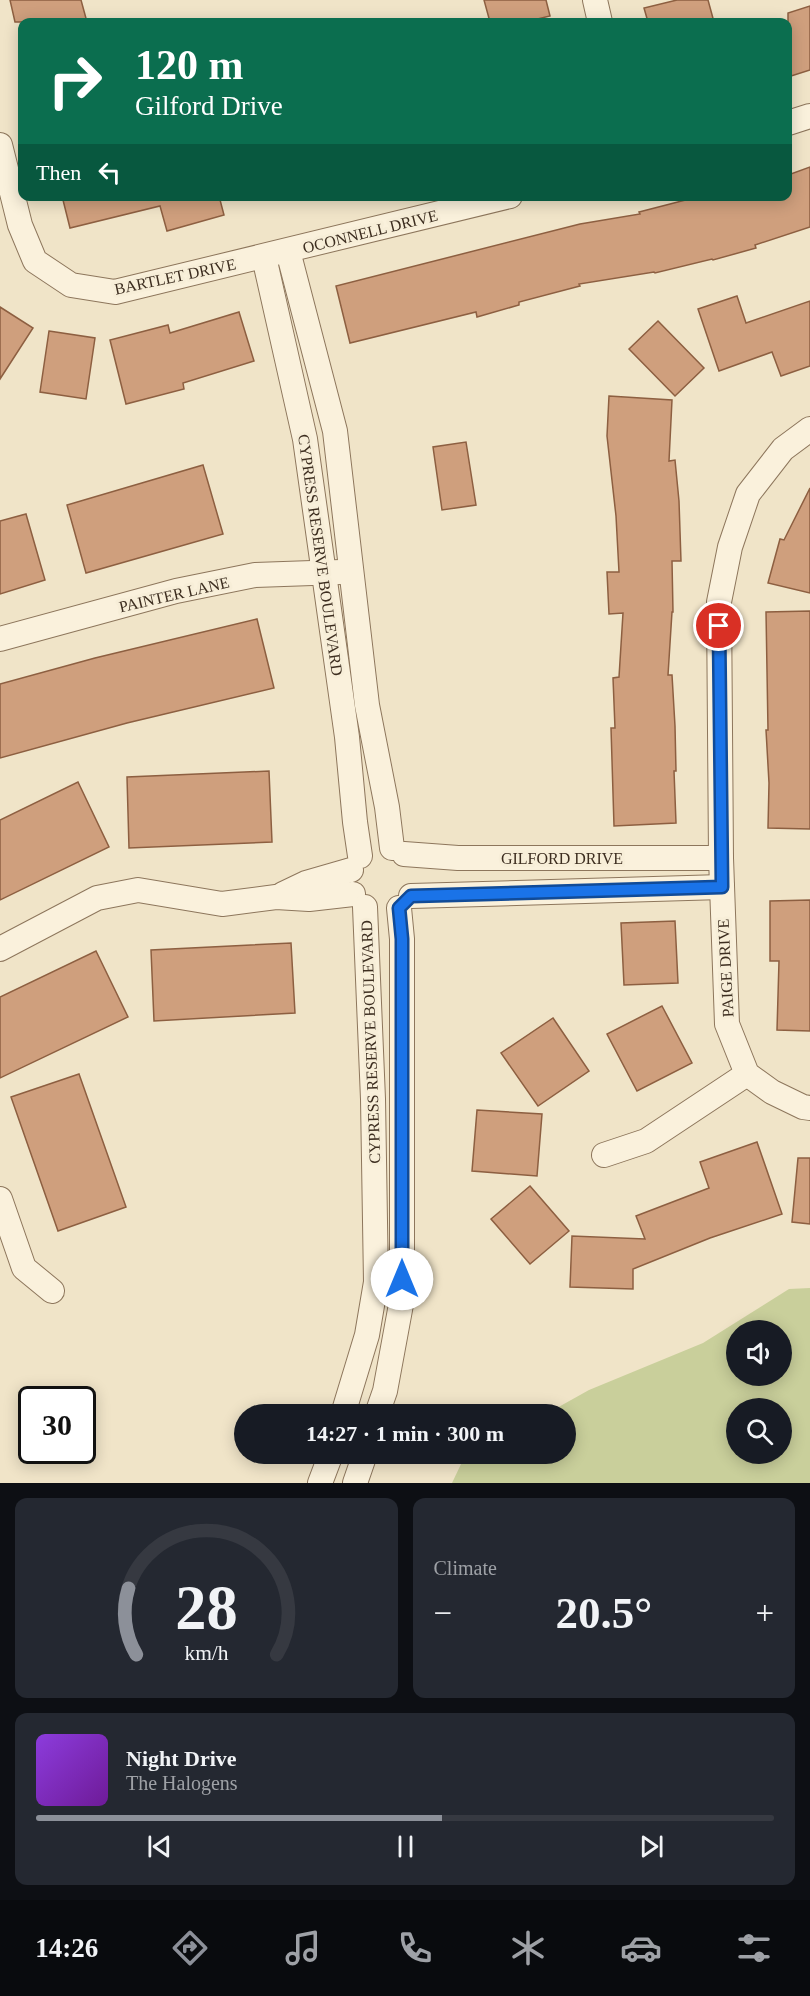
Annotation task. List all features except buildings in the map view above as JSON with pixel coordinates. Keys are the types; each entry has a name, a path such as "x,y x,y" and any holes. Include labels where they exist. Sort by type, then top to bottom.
{"street":[{"path":"595,0 599,18"},
{"path":"792,122 810,116"},
{"name":"BARTLET DRIVE","path":"0,146 20,225 36,261 71,285 115,292 264,257"},
{"name":"OCONNELL DRIVE","path":"264,257 490,201"},
{"name":"CYPRESS RESERVE BOULEVARD","path":"288,251 335,431 367,705 398,851"},
{"name":"CYPRESS RESERVE BOULEVARD","path":"264,257 306,439 347,737 355,822 357,882 373,1099 376,1282 367,1335 346,1404"},
{"name":"PAIGE DRIVE","path":"747,1074 727,1024 721,858 719,602 730,547 748,494 783,449 810,429"},
{"name":"PAINTER LANE","path":"0,639 176,591 255,575 353,572"},
{"path":"381,847 398,851 413,866 416,881 405,902 382,913 357,882 370,849 381,847"},
{"name":"GILFORD DRIVE","path":"398,851 458,858 721,858"},
{"path":"0,949 97,898 138,890 222,904 276,897 306,883 357,882"},
{"name":"GILFORD DRIVE","path":"405,902 722,887"},
{"name":"CYPRESS RESERVE BOULEVARD","path":"380,1404 385,1391 402,1299 402,939 405,902"},
{"path":"604,1155 646,1141 747,1074 772,1092 810,1108"},
{"name":"CYPRESS RESERVE BOULEVARD","path":"374,1176 402,1179"},
{"path":"0,1199 24,1268 52,1291"},
{"path":"320,1483 327,1464"}],"green space":[{"path":"810,1288 810,1483 452,1483 461,1464 576,1464 576,1404 564,1404 589,1390 703,1343 726,1329 726,1386 792,1386 792,1320 740,1320 789,1289"}],"route":[{"path":"402,1279 402,939 399,908 411,896 722,887 719,626"}]}
